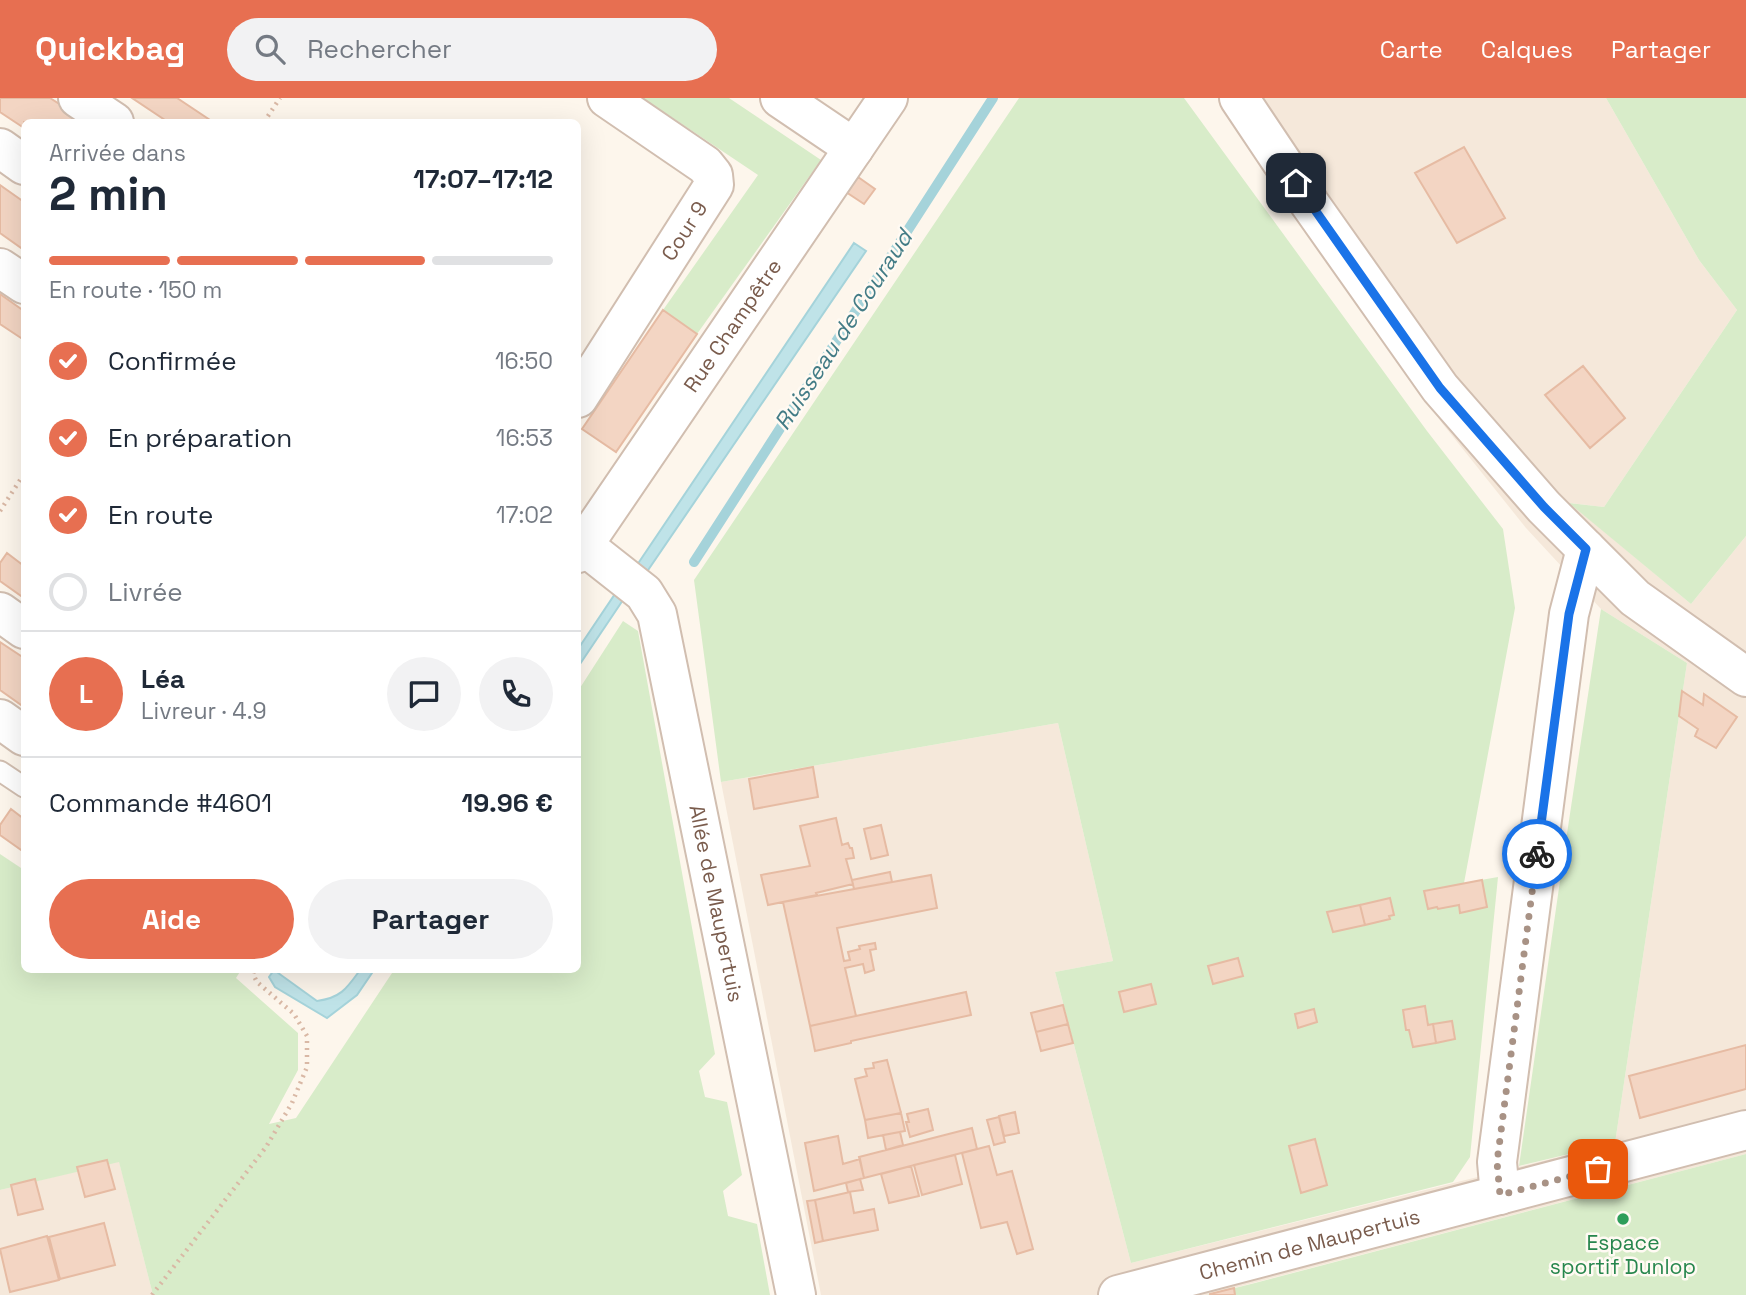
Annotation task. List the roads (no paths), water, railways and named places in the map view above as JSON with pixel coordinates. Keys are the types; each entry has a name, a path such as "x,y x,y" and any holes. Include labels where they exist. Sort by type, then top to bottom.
{"street":[{"path":"78,98 110,119"},
{"name":"Cour 9","path":"581,393 714,185 713,175 705,164 607,98"},
{"path":"780,98 854,148"},
{"name":"Rue Champêtre","path":"581,544 888,98"},
{"path":"1239,98 1440,388 1544,507 1635,598 1746,677"},
{"path":"0,148 21,162"},
{"path":"0,268 21,282"},
{"name":"Allée de Maupertuis","path":"581,548 644,593 657,614 796,1295"},
{"path":"1500,1195 1497,1162 1569,614 1586,549"},
{"path":"0,612 21,627"},
{"path":"0,719 21,734"},
{"name":"Chemin de Maupertuis","path":"1118,1295 1746,1130"}],"lane":[{"path":"0,771 21,785"}],"water":[{"path":"854,243 866,251 644,576 635,568"},
{"path":"621,585 629,591 581,663 581,645"},
{"path":"272,973 278,973 317,1001 343,991 358,973 372,973 357,995 327,1018 275,987 269,977"}],"waterway":[{"name":"Ruisseau de Couraud","path":"694,562 993,98"}],"place":[{"name":"Espace sportif Dunlop","path":"1623,1219"}]}
